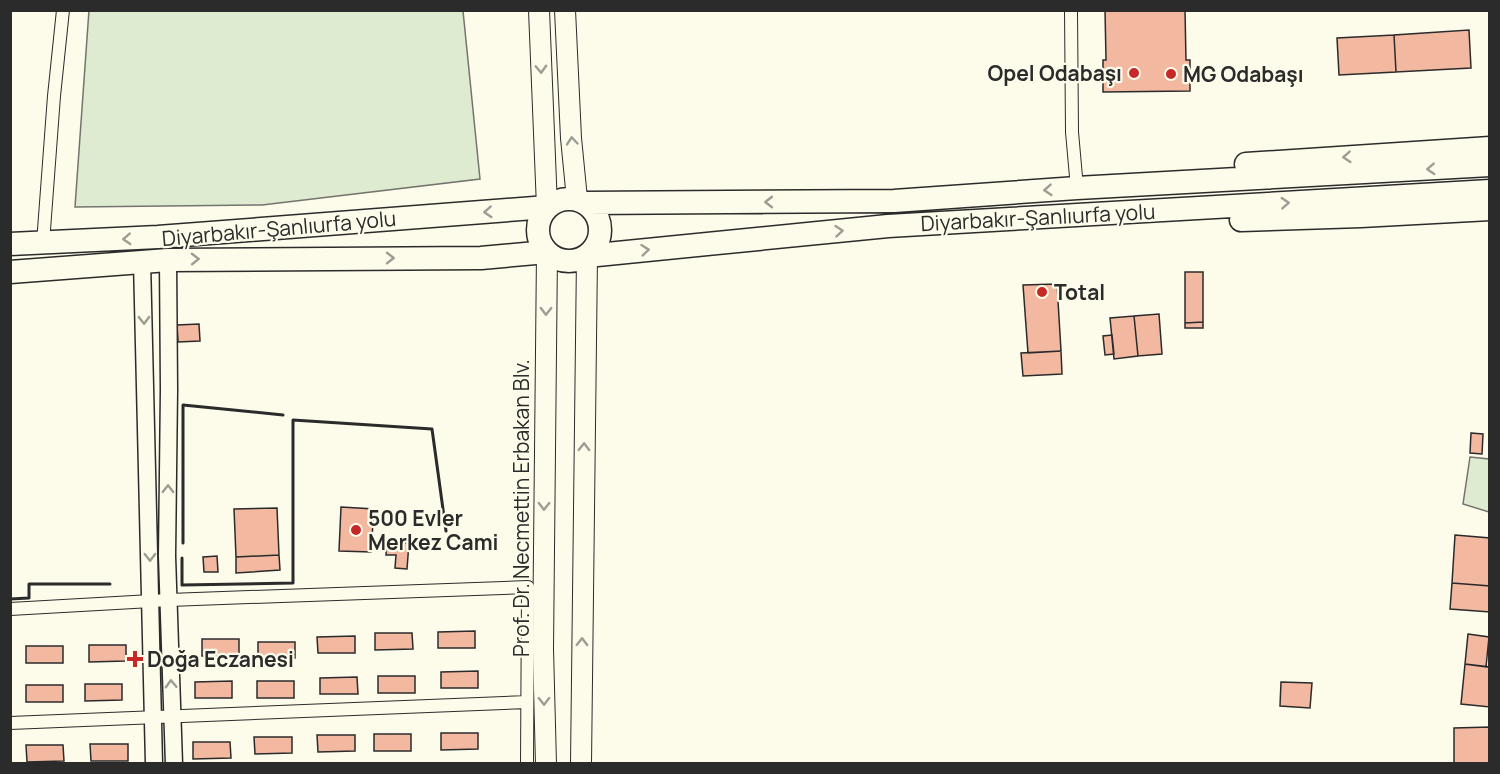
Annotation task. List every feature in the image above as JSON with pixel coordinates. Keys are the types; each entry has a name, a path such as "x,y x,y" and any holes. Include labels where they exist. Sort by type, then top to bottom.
{"highway":[{"path":"1077,188 1179,171 1244,164 1490,148"},
{"name":"Diyarbakır-Şanlıurfa yolu","path":"582,201 894,201 1077,188 1490,165"},
{"name":"Diyarbakır-Şanlıurfa yolu","path":"587,256 888,226 1490,191"},
{"path":"561,199 582,201 598,216 600,234 593,250 587,256 577,260 566,261 556,258 541,244 538,225 541,215 547,207 561,199"},
{"name":"Diyarbakır-Şanlıurfa yolu","path":"10,244 232,232 547,207"},
{"path":"1120,212 1172,222 1490,209"},
{"name":"Diyarbakır-Şanlıurfa yolu","path":"10,272 168,260 481,258 547,252"}],"main road":[{"path":"539,10 547,207"},
{"path":"565,10 571,138 582,201"},
{"name":"Prof. Dr. Necmettin Erbakan Blv.","path":"546,764 543,649 547,252"},
{"path":"581,764 587,256"}],"street":[{"path":"43,243 63,10"},
{"path":"1071,10 1072,132 1077,188"},
{"path":"168,260 167,556 174,764"},
{"path":"142,261 154,764"},
{"path":"10,609 169,600 528,587 527,764"},
{"path":"10,723 527,702"}],"green space":[{"path":"89,10 463,11 480,179 262,205 75,207"},
{"path":"1470,457 1489,459 1489,512 1463,504"}],"building":[{"path":"1105,10 1185,10 1186,60 1190,60 1190,91 1103,92 1103,60 1106,60"},
{"path":"1469,30 1471,68 1396,72 1394,35"},
{"path":"1394,35 1396,72 1339,75 1337,38"},
{"path":"1185,272 1203,272 1203,322 1185,323"},
{"path":"1057,284 1061,351 1028,353 1023,285"},
{"path":"1159,314 1162,354 1138,356 1134,316"},
{"path":"1134,316 1138,356 1114,359 1110,318"},
{"path":"1203,322 1203,328 1185,328 1185,323"},
{"path":"199,324 200,341 178,342 177,325"},
{"path":"1112,335 1114,354 1105,355 1103,336"},
{"path":"1061,351 1062,374 1023,376 1021,353"},
{"path":"1471,433 1483,434 1482,454 1470,453"},
{"name":"500 Evler Merkez Cami","path":"341,507 374,509 371,552 339,551"},
{"path":"277,508 279,555 236,557 234,509"},
{"path":"1455,535 1490,538 1490,586 1452,583"},
{"path":"387,541 409,543 407,569 395,568 396,555 386,555"},
{"path":"279,555 280,570 236,573 236,557"},
{"path":"217,556 218,572 204,572 203,557"},
{"path":"1452,583 1490,586 1490,612 1450,609"},
{"path":"475,631 475,648 438,648 438,632"},
{"path":"375,633 412,633 413,649 375,650"},
{"path":"1468,634 1489,637 1486,667 1465,664"},
{"path":"355,636 355,653 318,653 317,637"},
{"path":"202,639 239,639 239,656 202,656"},
{"path":"258,642 295,642 295,658 258,659"},
{"path":"89,645 126,645 126,661 89,662"},
{"path":"26,646 63,646 63,663 26,663"},
{"path":"1465,664 1490,667 1490,707 1461,704"},
{"path":"478,671 478,688 441,688 441,672"},
{"path":"378,676 415,676 415,693 378,693"},
{"path":"357,677 358,694 320,694 320,678"},
{"path":"232,681 232,698 195,698 195,682"},
{"path":"257,681 294,681 294,698 257,698"},
{"path":"1281,682 1312,683 1310,708 1280,706"},
{"path":"85,684 122,684 122,700 85,701"},
{"path":"26,685 63,685 63,702 26,702"},
{"path":"1490,727 1490,764 1454,764 1454,728"},
{"path":"441,733 478,733 478,749 441,750"},
{"path":"374,734 411,734 411,751 374,751"},
{"path":"317,735 355,735 355,751 318,752"},
{"path":"254,737 292,737 292,753 255,754"},
{"path":"193,742 230,742 231,758 193,759"},
{"path":"90,744 128,744 128,761 91,761"},
{"path":"26,745 63,745 64,761 27,762"}],"wall":[{"path":"183,543 183,405 283,415"},
{"path":"182,558 182,585 293,583 293,420 432,429 446,531"},
{"path":"10,599 29,598 29,584 110,584"}],"place":[{"name":"Opel Odabaşı","path":"1134,73"},
{"name":"MG Odabaşı","path":"1171,74"},
{"name":"Total","path":"1042,292"},
{"name":"500 Evler Merkez Cami","path":"356,530"},
{"name":"Doğa Eczanesi","path":"135,659"}]}
